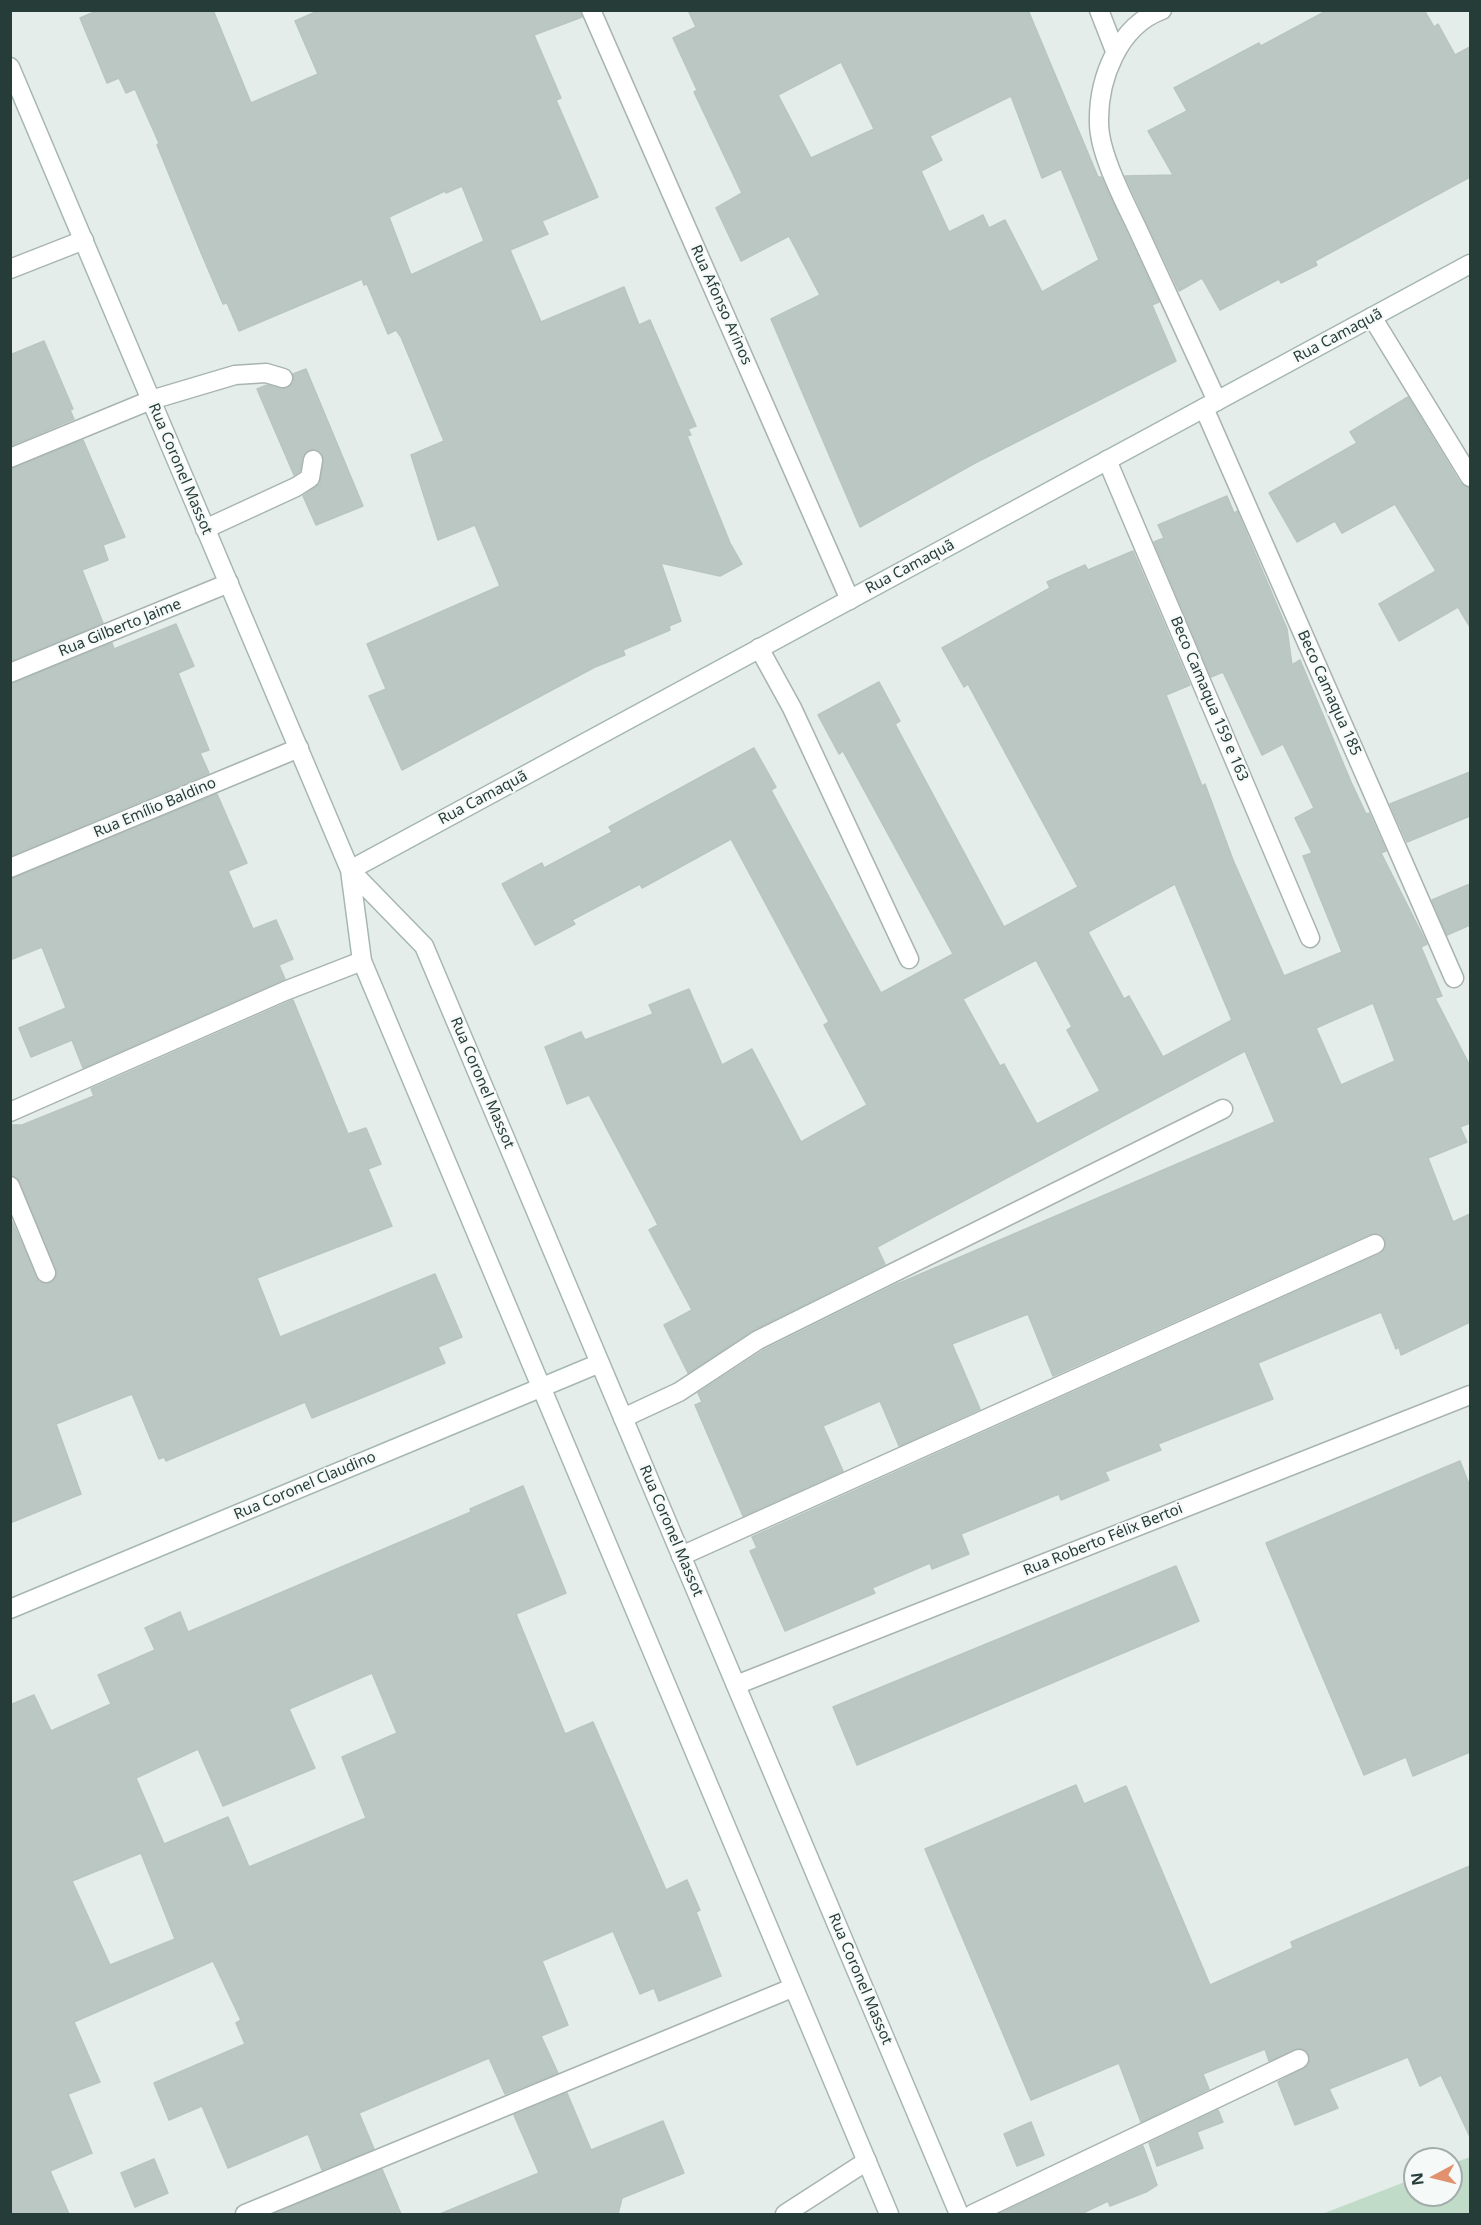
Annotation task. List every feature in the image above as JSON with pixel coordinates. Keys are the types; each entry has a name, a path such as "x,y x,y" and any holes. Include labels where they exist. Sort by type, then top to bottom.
{"street":[{"name":"Rua Afonso Arinos","path":"591,10 850,600"},
{"path":"1099,10 1115,51 1149,15 1162,10"},
{"name":"Beco Camaqua 185","path":"1115,51 1104,77 1099,125 1112,173 1454,978"},
{"name":"Rua Coronel Massot","path":"10,67 15,90 84,240 350,870 362,961 889,2214"},
{"path":"10,269 84,240"},
{"name":"Rua Camaquã","path":"350,870 1470,264"},
{"path":"1372,317 1470,477"},
{"path":"10,458 151,400 236,375 266,373 283,378"},
{"path":"205,529 296,487 310,478 313,460"},
{"name":"Beco Camaqua 159 e 163","path":"1107,460 1310,938"},
{"name":"Rua Gilberto Jaime","path":"10,673 229,583"},
{"path":"759,648 792,708 909,959"},
{"name":"Rua Emílio Baldino","path":"10,868 298,748"},
{"name":"Rua Coronel Massot","path":"350,870 424,946 959,2214"},
{"path":"10,1112 285,991 362,961"},
{"path":"623,1418 679,1392 758,1340 1223,1109"},
{"path":"10,1186 46,1273"},
{"path":"681,1556 1375,1244"},
{"name":"Rua Coronel Claudino","path":"10,1609 600,1363"},
{"name":"Rua Roberto Félix Bertoi","path":"736,1685 1470,1395"},
{"path":"245,2214 792,1988"},
{"path":"974,2214 1299,2059"},
{"path":"785,2214 867,2161"}],"green space":[{"path":"1470,2157 1470,2214 1322,2214 1403,2183 1403,2207 1463,2207 1463,2160"}],"building":[{"path":"99,10 213,10 251,103 318,74 295,21 320,10 580,10 582,17 534,35 561,98 556,100 598,197 542,221 548,234 510,250 541,322 624,287 639,325 650,320 696,426 688,429 691,435 687,436 730,543 742,564 720,576 661,563 681,621 669,626 670,630 623,650 625,655 595,667 402,770 369,696 386,689 367,644 500,586 475,525 438,540 411,455 444,441 401,337 396,330 388,334 367,284 364,285 362,279 239,331 227,303 223,304 135,89 126,93 119,78 107,83 80,18","holes":["462,186 484,241 411,275 389,217 445,191 446,193"]},
{"path":"688,10 1028,10 1098,177 1101,177 1159,302 1152,305 1176,361 977,462 860,527 771,319 820,295 789,236 741,261 716,208 742,193 694,92 697,90 673,38 696,27","holes":["841,62 874,129 811,158 778,95","1011,96 1042,178 1061,169 1099,260 1042,292 1005,220 989,228 983,215 949,232 921,171 942,160 930,136"]},
{"path":"1328,10 1424,10 1434,27 1438,24 1455,55 1470,47 1470,177 1315,261 1317,265 1281,283 1279,279 1220,310 1202,278 1179,291 1125,176 1173,175 1148,131 1187,111 1174,88 1259,43 1261,46"},
{"path":"44,341 73,409 70,410 74,419 10,446 10,355"},
{"path":"306,369 363,506 316,525 303,496 320,484 323,456 315,449 309,450 302,458 300,471 294,475 257,389 267,385 286,389 294,382 293,374"},
{"path":"1408,397 1460,483 1470,488 1470,627 1458,607 1399,641 1379,604 1436,571 1395,504 1342,533 1335,521 1297,542 1269,493 1357,443 1350,432"},
{"path":"83,440 125,537 103,545 108,560 82,570 103,623 10,661 10,469"},
{"path":"1227,496 1234,513 1237,511 1287,629 1292,665 1300,660 1351,782 1366,814 1369,813 1386,851 1381,853 1427,944 1421,947 1442,996 1435,998 1470,1066 1470,1123 1460,1127 1467,1142 1428,1158 1453,1222 1470,1214 1470,1322 1401,1355 1399,1347 1396,1349 1381,1312 1258,1363 1273,1399 1158,1444 1161,1450 1105,1472 1109,1480 1061,1500 1059,1494 961,1534 969,1554 932,1569 930,1563 872,1588 875,1593 785,1631 750,1551 757,1548 752,1537 1380,1254 1384,1250 1385,1240 1381,1235 1370,1234 1053,1376 1028,1314 952,1344 980,1409 899,1446 880,1401 823,1426 843,1471 743,1516 695,1405 702,1402 698,1393 764,1350 895,1285 1275,1122 1245,1051 877,1247 885,1264 753,1330 688,1373 664,1325 692,1310 649,1230 658,1225 589,1095 567,1104 545,1047 581,1032 585,1040 653,1014 649,1005 689,989 722,1065 752,1049 801,1142 867,1105 824,1025 829,1022 731,839 642,888 640,884 572,920 575,924 535,945 502,884 542,863 544,868 612,832 609,827 754,748 776,787 771,790 881,993 953,954 843,751 839,754 818,715 879,682 900,721 895,724 1004,927 1078,887 968,684 964,687 942,648 1050,588 1047,582 1085,565 1088,570 1133,551 1190,685 1166,695 1202,786 1205,784 1233,860 1284,976 1342,952 1303,856 1312,853 1295,818 1314,808 1283,744 1262,755 1223,672 1211,677 1154,542 1164,538 1158,525","holes":["1175,884 1232,1020 1163,1057 1129,996 1124,999 1088,932","1036,960 1072,1027 1067,1030 1100,1091 1037,1124 1004,1064 1000,1066 963,999","1373,1003 1395,1061 1341,1085 1316,1028"]},
{"path":"176,624 194,666 178,673 209,750 200,753 209,773 10,856 10,684 112,643 114,649"},
{"path":"1470,772 1470,816 1407,842 1390,804"},
{"path":"217,794 247,863 228,871 253,929 276,920 293,959 279,965 285,979 83,1068 72,1040 31,1057 19,1028 66,1008 42,947 10,960 10,879"},
{"path":"1470,884 1470,925 1447,935 1432,900"},
{"path":"293,1000 348,1134 366,1128 381,1164 368,1169 392,1226 257,1278 280,1337 435,1274 462,1337 438,1347 445,1363 371,1394 312,1418 305,1402 166,1461 164,1457 159,1459 132,1394 56,1424 81,1494 10,1523 10,1217 39,1282 50,1284 57,1274 20,1182 10,1175 10,1125 22,1125 94,1096 91,1089"},
{"path":"1460,1461 1470,1487 1470,1752 1413,1776 1406,1757 1364,1775 1266,1543"},
{"path":"523,1486 566,1593 516,1614 565,1734 593,1722 666,1890 687,1880 700,1910 696,1912 721,1976 659,2001 654,1988 640,1994 613,1931 542,1961 568,2025 541,2036 558,2073 505,2094 489,2058 359,2113 374,2149 322,2170 308,2134 228,2168 202,2106 169,2120 154,2083 245,2044 236,2023 241,2020 213,1961 74,2022 100,2082 68,2094 92,2153 50,2171 69,2214 10,2214 10,1705 34,1695 51,1731 111,1704 98,1675 155,1650 145,1628 180,1612 188,1632 471,1512 470,1509","holes":["372,1673 397,1733 342,1757 366,1818 249,1867 228,1817 164,1844 136,1778 198,1749 223,1806 315,1768 289,1709","141,1853 175,1939 110,1965 72,1881"]},
{"path":"1176,1566 1199,1621 857,1765 833,1707"},
{"path":"1076,1785 1084,1804 1126,1786 1210,1985 1293,1948 1291,1942 1470,1866 1470,2137 1441,2075 1420,2086 1408,2057 1329,2089 1338,2108 1295,2125 1278,2082 1309,2065 1309,2054 1300,2048 1269,2061 1265,2049 1203,2074 1209,2089 1141,2122 1119,2063 1031,2100 925,1849"},
{"path":"567,2093 591,2150 663,2121 684,2173 622,2198 618,2214 440,2214 539,2173 514,2115"},
{"path":"1218,2110 1223,2122 1197,2132 1203,2148 1157,2166 1149,2143"},
{"path":"1031,2122 1044,2155 1017,2166 1004,2134"},
{"path":"1143,2146 1157,2185 1146,2192 1110,2206 1108,2201 1081,2214 999,2214"},
{"path":"154,2159 168,2193 135,2207 121,2173"},
{"path":"382,2169 401,2214 273,2214"}]}
